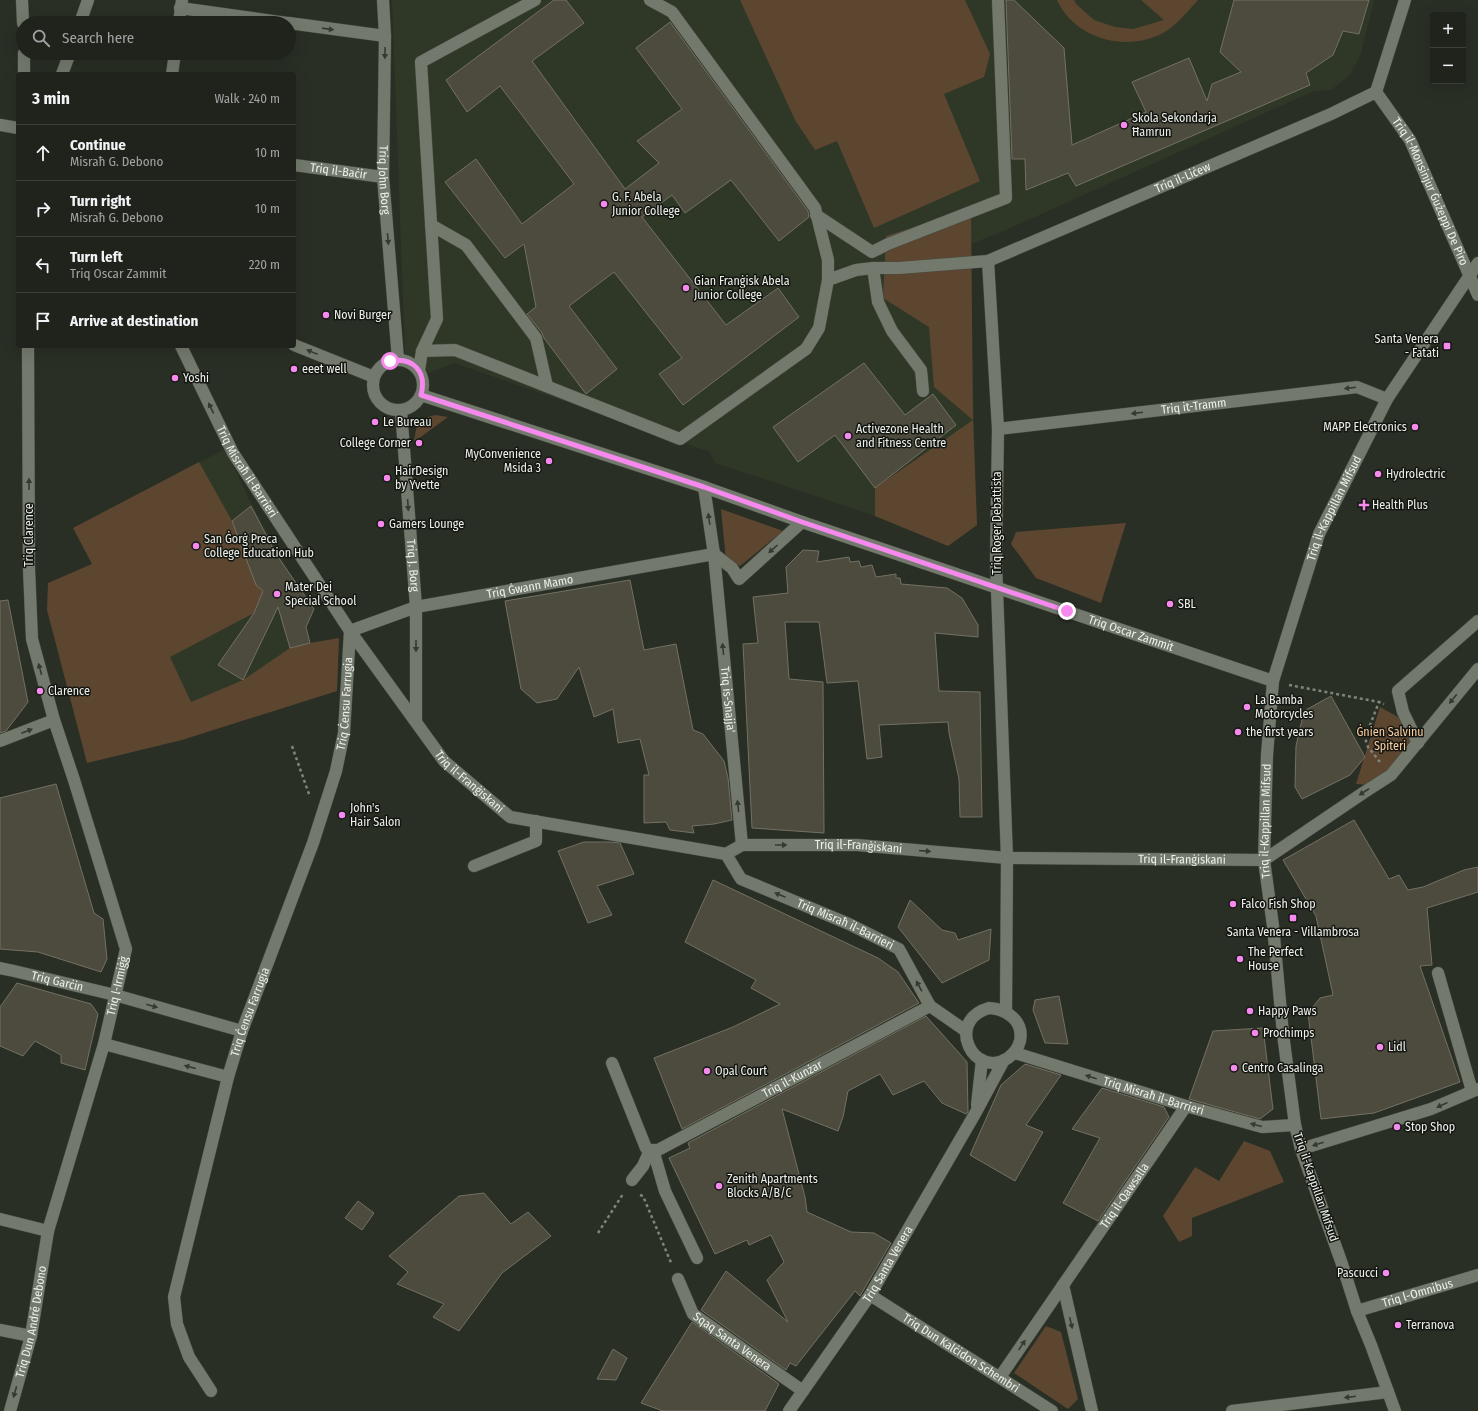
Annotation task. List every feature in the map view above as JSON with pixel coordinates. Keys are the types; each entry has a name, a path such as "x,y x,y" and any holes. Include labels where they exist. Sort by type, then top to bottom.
{"street":[{"path":"22,0 23,16"},
{"path":"82,16 88,0"},
{"name":"Triq John Borg","path":"383,0 385,36 383,177 398,360"},
{"path":"419,370 422,351 437,320 421,62 535,0"},
{"path":"422,351 455,350 680,438 806,349 819,328 828,280 828,260 815,208 672,12 650,0"},
{"path":"872,252 888,244 1006,198 998,0"},
{"path":"1376,92 1405,0"},
{"path":"179,16 181,4 249,16"},
{"path":"296,24 385,36"},
{"path":"24,60 24,72"},
{"path":"63,72 67,60"},
{"path":"172,72 174,60"},
{"name":"Triq il-Liċew","path":"828,280 856,270 988,261 1324,117 1376,92"},
{"name":"Triq il-Monsinjur Ġużeppi De Piro","path":"1376,92 1410,140 1478,295"},
{"path":"0,126 16,128"},
{"name":"Triq il-Baċir","path":"296,165 383,177"},
{"path":"816,215 899,268"},
{"path":"431,225 466,245 536,338 546,386"},
{"name":"Triq Roger Debattista","path":"988,261 998,429 996,563 1007,858"},
{"name":"Triq il-Kappillan Mifsud","path":"1395,1411 1371,1345 1357,1312 1342,1264 1301,1149 1295,1125 1283,1034 1273,926 1264,860 1267,755 1272,681 1319,534 1387,399 1478,263"},
{"path":"873,268 878,302 892,331 921,370 922,391"},
{"path":"296,345 374,377"},
{"name":"Triq Clarence","path":"28,348 29,569 32,639 54,720"},
{"name":"Triq Misraħ il-Barrieri","path":"182,348 233,453 350,631"},
{"path":"398,360 406,361 419,370 423,378 423,387 421,395 416,403 409,408 392,410 384,406 378,400 374,393 373,385 377,370 383,364 398,360"},
{"name":"Triq it-Tramm","path":"998,429 1357,387 1387,399"},
{"name":"Triq Oscar Zammit","path":"421,395 704,487 802,522 1272,681"},
{"name":"Triq J. Borg","path":"401,410 416,607 416,722"},
{"name":"Triq is-Snajja'","path":"704,487 714,554 742,845"},
{"path":"714,554 732,568 739,579 802,522"},
{"name":"Triq Ġwann Mamo","path":"350,631 416,607 714,554"},
{"path":"1418,743 1403,712 1398,691 1478,621"},
{"name":"Triq il-Franġiskani","path":"350,631 444,761 510,817 726,854 742,845 857,845 1007,858 1264,860"},
{"name":"Triq Ċensu Farrugia","path":"211,1391 189,1357 177,1324 174,1297 228,1077 242,1031 313,843 336,771 344,733 350,631"},
{"path":"1264,860 1391,775 1478,669"},
{"path":"0,741 54,720"},
{"name":"Triq l-Irmiġġ","path":"48,1231 104,1044 126,950 54,720"},
{"path":"474,866 536,841 536,821"},
{"name":"Triq Misraħ il-Barrieri","path":"726,854 742,879 849,924 899,949 930,1006 966,1031"},
{"path":"1006,1012 1007,858"},
{"name":"Triq Garċin","path":"0,968 115,995 242,1031"},
{"path":"1301,1149 1431,1109 1475,1090 1438,972"},
{"name":"Triq il-Kunżar","path":"652,1150 663,1148 930,1006"},
{"path":"998,1008 1013,1017 1018,1024 1020,1041 1015,1053 1004,1060 997,1062 982,1060 975,1056 969,1048 966,1040 966,1031 969,1023 981,1010 998,1008"},
{"path":"104,1044 228,1077"},
{"name":"Triq Misraħ il-Barrieri","path":"1015,1053 1186,1106 1262,1127 1295,1125"},
{"name":"Triq Santa Venera","path":"976,1112 982,1060"},
{"name":"Triq Santa Venera","path":"789,1411 870,1295 976,1112 1004,1060"},
{"path":"612,1064 646,1148 652,1150"},
{"name":"Triq il-Qawsalla","path":"1000,1377 1186,1106"},
{"path":"629,1184 643,1166 652,1150"},
{"path":"652,1150 666,1191 697,1258"},
{"path":"0,1219 48,1231"},
{"name":"Triq Dun André Debono","path":"10,1411 31,1336 48,1231"},
{"name":"Triq l-Omnibus","path":"1357,1312 1478,1274"},
{"name":"Sqaq Santa Venera","path":"678,1279 693,1314 802,1391"},
{"path":"1063,1285 1092,1411"},
{"name":"Triq Dun Kalċidon Schembri","path":"870,1295 1052,1411"},
{"path":"0,1330 31,1336"},
{"path":"1232,1411 1287,1408 1388,1392"}],"path":[{"path":"1272,681 1379,702 1403,712"},
{"path":"1379,702 1365,738 1368,747 1391,775"},
{"path":"292,746 319,822"},
{"path":"598,1233 629,1184 643,1196 678,1279"}],"shaded area":[{"name":"Gian Franġisk Abela Junior College","path":"392,0 1374,0 1360,56 1350,75 1331,90 1314,91 1008,229 969,245 977,525 948,546 875,516 715,463 710,452 454,363 428,373 405,353"},
{"name":"San Ġorġ Preca College Education Hub","path":"225,449 252,505 293,579 306,627 285,632 290,648 243,680 191,702 101,513"}],"green space":[{"path":"740,0 965,0 990,54 984,77 944,94 980,181 874,228 837,141 815,150 795,120"},
{"path":"1057,0 1074,0 1077,5 1094,20 1115,27 1133,29 1164,20 1141,0 1198,0 1179,20 1163,33 1143,40 1129,42 1100,38 1087,32 1065,13"},
{"path":"971,209 973,420 934,387 929,327 883,298 886,236"},
{"path":"435,415 448,417 414,442 419,423"},
{"path":"973,420 977,525 948,546 875,516 875,488"},
{"path":"199,462 232,521 262,591 262,597 259,600 254,613 170,657 191,702 243,680 290,648 339,638 337,691 182,740 87,763 47,610 48,583 92,564 73,528"},
{"path":"721,509 783,531 740,566 726,560"},
{"path":"1126,523 1101,603 1036,578 1011,544 1016,532"},
{"name":"Ġnien Salvinu Spiteri","path":"1380,707 1398,717 1413,740 1391,770 1371,785 1356,784"},
{"path":"1244,1141 1270,1151 1284,1182 1192,1218 1192,1236 1179,1242 1163,1216 1195,1167 1219,1181"},
{"path":"1046,1326 1061,1332 1078,1399 1068,1409 1014,1373"}],"building":[{"name":"G. F. Abela Junior College","path":"554,0 566,0 584,23 532,61 625,189 659,163 637,141 682,109 636,48 670,22 808,211 809,217 779,241 731,180 685,213 672,195 642,217 726,325 778,288 799,317 683,405 659,374 682,358 614,272 569,306 617,369 586,394 527,314 536,307 524,244 505,258 445,182 476,159 522,224 574,184 500,86 467,112 446,80"},
{"path":"1006,0 1014,0 1064,48 1072,145 1146,112 1132,82 1189,58 1207,101 1212,84 1241,72 1220,52 1234,0 1369,0 1359,34 1343,31 1333,55 1306,73 1310,85 1076,186 1068,173 1026,190 1025,159 1012,159"},
{"path":"864,363 905,415 933,394 956,425 875,488 835,435 798,462 773,427"},
{"name":"Mater Dei Special School","path":"251,506 276,554 314,609 306,627 310,643 290,648 278,607 243,680 218,665 254,613 263,591 256,585 232,521"},
{"path":"803,550 819,551 817,562 849,557 850,562 859,561 861,567 872,565 876,577 896,574 896,578 900,578 901,584 947,588 962,598 978,625 978,637 935,633 939,691 980,692 982,817 960,817 959,779 948,722 879,725 882,757 867,759 858,681 827,683 819,622 785,622 789,679 823,682 824,833 752,828 743,644 758,643 753,597 788,593 786,567"},
{"path":"630,580 644,650 676,644 693,730 703,734 724,761 728,778 732,820 714,824 692,826 694,833 670,830 666,822 644,823 644,775 649,775 640,739 618,743 613,709 594,717 579,667 557,699 537,703 521,689 505,601"},
{"path":"8,600 28,702 6,731 0,733 0,601"},
{"path":"1331,696 1365,757 1350,775 1302,799 1295,787 1296,746 1304,711"},
{"path":"56,784 94,913 103,919 107,959 101,972 38,952 0,949 0,798"},
{"path":"1354,820 1389,879 1399,875 1408,890 1423,887 1464,870 1478,867 1478,892 1427,908 1432,965 1420,966 1460,1082 1374,1113 1321,1119 1308,1013 1320,998 1333,995 1316,916 1283,860"},
{"path":"584,842 620,843 634,874 597,886 612,915 588,923 558,851"},
{"path":"713,880 878,958 898,972 919,1003 682,1129 654,1058 733,1027 780,1004 751,988 756,980 685,942"},
{"path":"910,900 942,930 955,933 958,940 991,929 989,960 942,983 898,927"},
{"path":"17,983 91,1004 98,1014 85,1070 61,1063 61,1055 35,1041 23,1056 0,1046 0,1007"},
{"path":"1059,996 1068,1044 1045,1043 1033,1010 1035,1000"},
{"path":"926,1016 967,1062 968,1112 966,1114 942,1103 924,1081 893,1095 880,1074 848,1091 843,1117 838,1131 782,1109 805,1197 807,1212 851,1232 874,1233 891,1243 860,1296 855,1291 796,1366 790,1363 786,1370 701,1310 726,1271 788,1322 767,1280 784,1262 771,1235 749,1245 747,1240 715,1254 669,1158 690,1148 688,1143"},
{"name":"Centro Casalinga","path":"1263,1028 1273,1109 1260,1119 1189,1099 1213,1031"},
{"path":"1025,1064 1061,1075 1026,1125 1043,1132 1015,1181 970,1155 1001,1085"},
{"path":"1102,1088 1164,1107 1169,1117 1098,1221 1063,1203 1100,1138 1072,1129"},
{"path":"484,1193 511,1224 528,1212 551,1236 502,1273 459,1331 433,1317 444,1304 397,1284 408,1272 389,1256 459,1196"},
{"path":"358,1201 374,1213 362,1230 345,1218"},
{"path":"692,1322 779,1384 765,1411 663,1411 641,1403"},
{"path":"613,1349 627,1358 616,1380 597,1379"}],"place":[{"name":"Skola Sekondarja Ħamrun","path":"1124,125"},
{"name":"G. F. Abela Junior College","path":"604,204"},
{"name":"Gian Franġisk Abela Junior College","path":"686,288"},
{"name":"Novi Burger","path":"326,315"},
{"name":"Santa Venera - Fatati","path":"1447,346"},
{"name":"eeet well","path":"294,369"},
{"name":"Yoshi","path":"175,378"},
{"name":"Le Bureau","path":"375,422"},
{"name":"MAPP Electronics","path":"1415,427"},
{"name":"Activezone Health and Fitness Centre","path":"848,436"},
{"name":"College Corner","path":"419,443"},
{"name":"MyConvenience Msida 3","path":"549,461"},
{"name":"Hydrolectric","path":"1378,474"},
{"name":"HairDesign by Yvette","path":"387,478"},
{"name":"Health Plus","path":"1364,505"},
{"name":"Gamers Lounge","path":"381,524"},
{"name":"San Ġorġ Preca College Education Hub","path":"196,546"},
{"name":"Mater Dei Special School","path":"277,594"},
{"name":"SBL","path":"1170,604"},
{"name":"Clarence","path":"40,691"},
{"name":"La Bamba Motorcycles","path":"1247,707"},
{"name":"the first years","path":"1238,732"},
{"name":"John's Hair Salon","path":"342,815"},
{"name":"Falco Fish Shop","path":"1233,904"},
{"name":"Santa Venera - Villambrosa","path":"1293,918"},
{"name":"The Perfect House","path":"1240,959"},
{"name":"Happy Paws","path":"1250,1011"},
{"name":"Prochimps","path":"1255,1033"},
{"name":"Lidl","path":"1380,1047"},
{"name":"Centro Casalinga","path":"1234,1068"},
{"name":"Opal Court","path":"707,1071"},
{"name":"Stop Shop","path":"1397,1127"},
{"name":"Zenith Apartments Blocks A/B/C","path":"719,1186"},
{"name":"Pascucci","path":"1386,1273"},
{"name":"Terranova","path":"1398,1325"}],"route":[{"path":"390,361 406,361 419,370 423,378 421,395 704,487 802,522 1067,611"}]}
